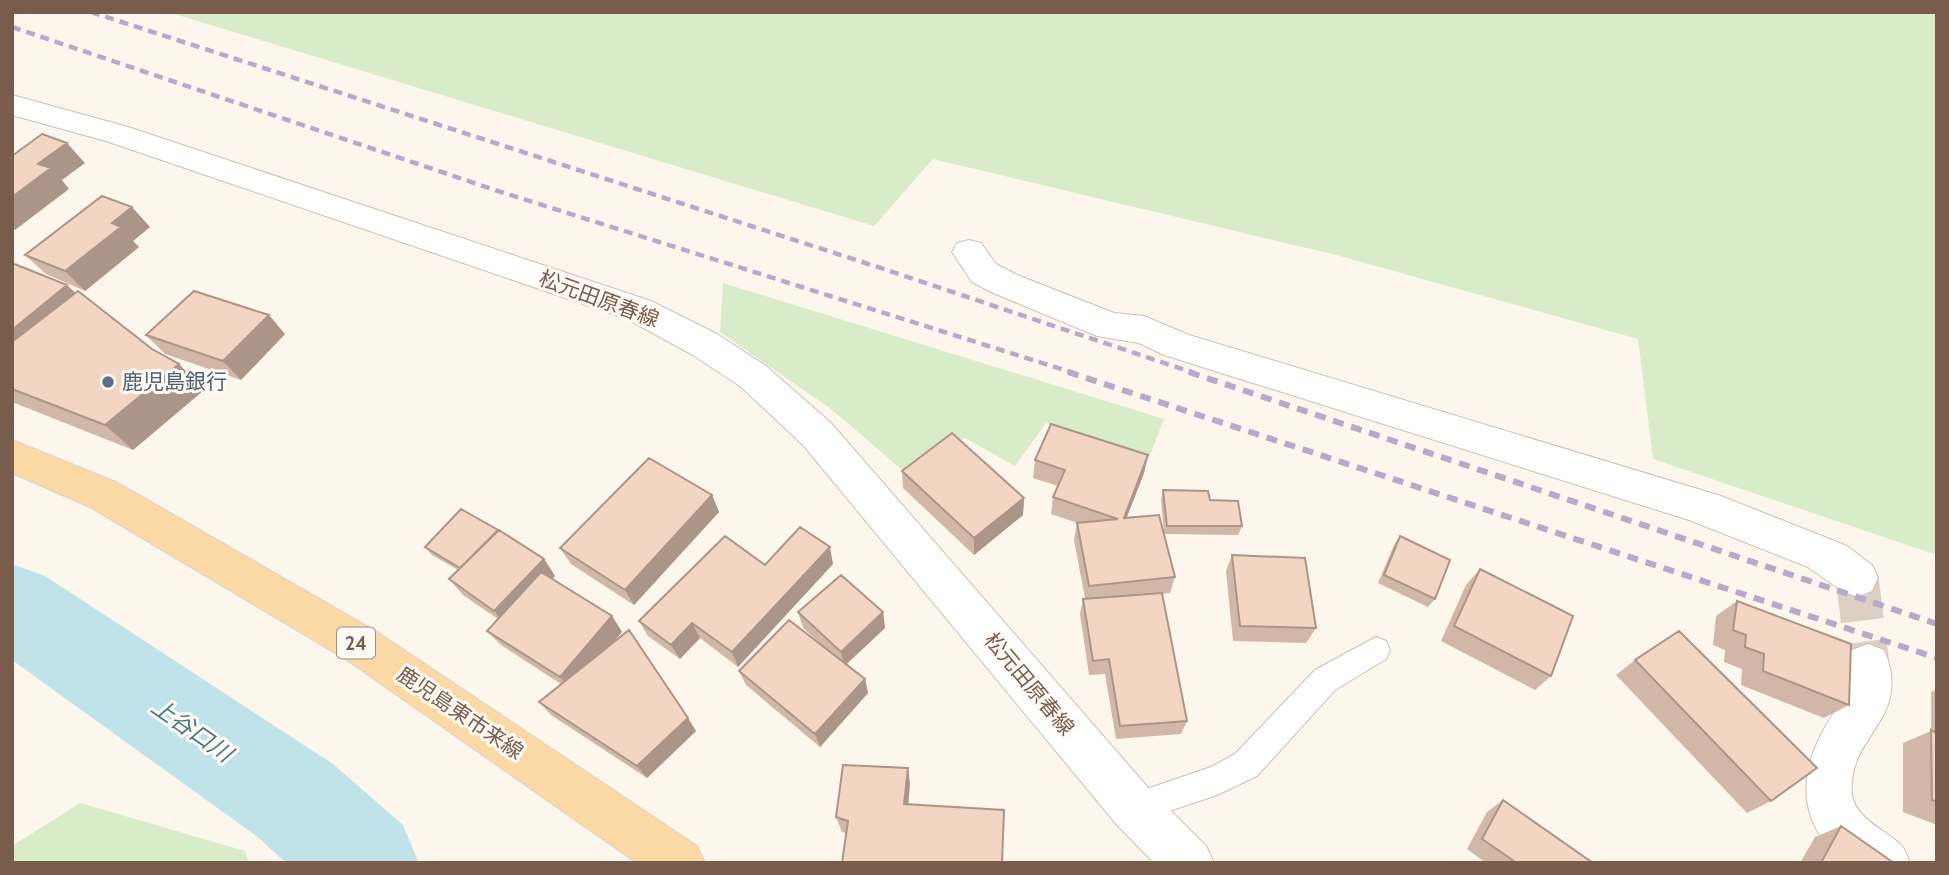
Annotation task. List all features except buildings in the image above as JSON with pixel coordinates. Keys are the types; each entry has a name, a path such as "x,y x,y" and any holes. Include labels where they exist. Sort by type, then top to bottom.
{"main road":[{"name":"鹿児島東市来線","path":"12,456 104,495 362,646 680,863"}],"street":[{"name":"松元田原春線","path":"12,105 117,134 639,310 704,344 753,376 817,434 1134,808 1189,863"},
{"path":"969,252 984,273 1110,326 1144,331 1177,345 1525,453 1648,488 1734,517 1826,555 1848,567 1857,578"},
{"path":"1868,665 1869,699 1846,732 1831,771 1827,799 1832,817 1852,841 1885,863"}],"lane":[{"path":"1134,808 1217,780 1245,765 1278,734 1325,680 1376,650"}],"green space":[{"path":"168,12 1937,12 1937,555 1653,459 1638,339 1336,255 933,159 874,226"},
{"path":"723,283 1164,419 1149,458 1046,423 1015,466 965,438 907,474 831,409 720,332"},
{"path":"80,803 245,851 249,863 12,863 12,846"}],"waterway":[{"name":"上谷口川","path":"12,606 296,801 365,863"}],"tunnel":[{"path":"1857,578 1868,665"}],"railway":[{"path":"91,12 887,270 1194,373"},
{"path":"12,27 501,192 1074,373"},
{"path":"1068,372 1937,658"},
{"path":"1189,372 1937,624"}],"place":[{"name":"鹿児島銀行","path":"108,382"}]}
